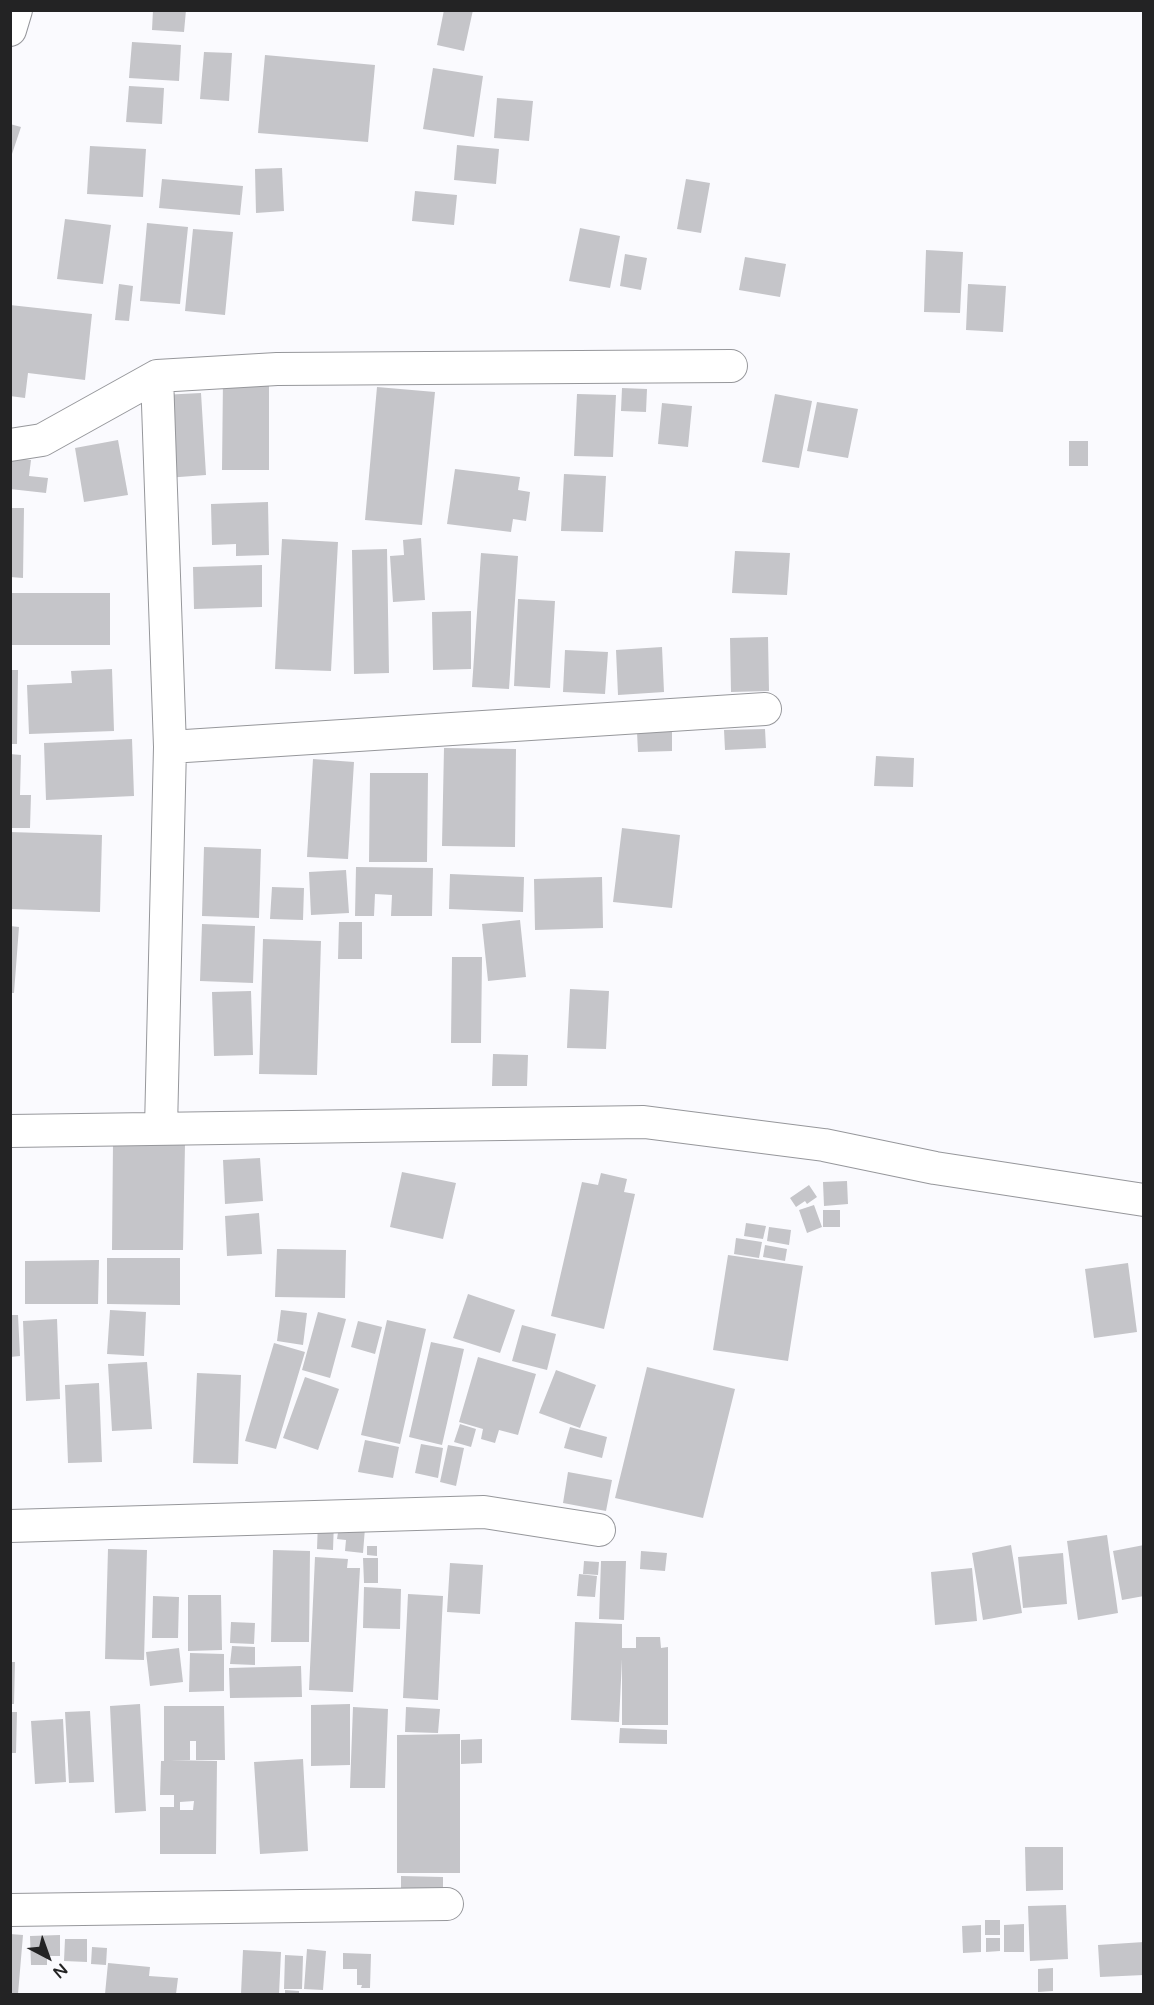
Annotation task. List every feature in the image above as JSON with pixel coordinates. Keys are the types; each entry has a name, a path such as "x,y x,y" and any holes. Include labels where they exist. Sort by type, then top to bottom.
{"street":[{"path":"10,30 16,10"},
{"path":"10,445 42,440 157,376 277,369 731,366"},
{"path":"157,376 170,747 161,1128"},
{"path":"170,747 765,709"},
{"path":"10,1131 644,1122 824,1145 935,1168 1143,1200"},
{"path":"10,1526 484,1512 600,1530"},
{"path":"10,1910 447,1904"}],"building":[{"path":"153,10 186,10 184,32 152,30"},
{"path":"444,10 473,10 464,51 437,45"},
{"path":"132,42 181,45 179,81 129,78"},
{"path":"204,52 232,53 229,101 200,99"},
{"path":"265,55 375,65 368,142 258,133"},
{"path":"433,68 483,76 474,137 423,129"},
{"path":"129,86 164,88 162,124 126,122"},
{"path":"497,98 533,101 529,141 494,138"},
{"path":"10,124 21,127 11,157 10,157"},
{"path":"457,145 499,149 496,184 454,180"},
{"path":"90,146 146,149 143,197 87,194"},
{"path":"282,168 284,211 256,213 255,169"},
{"path":"162,179 243,186 240,215 159,208"},
{"path":"686,179 710,183 701,233 677,229"},
{"path":"415,191 457,195 454,225 412,221"},
{"path":"65,219 111,225 103,284 57,279"},
{"path":"147,223 188,227 180,304 140,301"},
{"path":"580,228 620,236 610,288 569,281"},
{"path":"193,229 233,232 225,315 185,311"},
{"path":"926,250 963,252 960,313 924,312"},
{"path":"625,254 647,258 641,290 620,286"},
{"path":"745,257 786,264 780,297 739,290"},
{"path":"119,284 133,286 129,321 115,320"},
{"path":"968,284 1006,286 1003,332 966,330"},
{"path":"10,305 92,314 85,380 28,373 25,398 10,396"},
{"path":"223,379 269,379 269,470 222,470"},
{"path":"377,387 435,392 422,525 365,520"},
{"path":"622,388 647,389 646,412 621,411"},
{"path":"201,393 206,475 166,478 162,395"},
{"path":"577,394 616,395 613,457 574,456"},
{"path":"775,394 812,401 799,468 762,462"},
{"path":"817,402 858,409 848,458 807,451"},
{"path":"662,403 692,406 688,447 658,444"},
{"path":"118,440 128,495 84,502 75,448"},
{"path":"1069,441 1088,441 1088,466 1069,466"},
{"path":"10,457 31,460 29,476 48,478 46,493 10,489"},
{"path":"455,469 520,477 518,490 530,492 526,521 513,519 511,532 447,524"},
{"path":"564,474 606,476 603,532 561,531"},
{"path":"268,502 269,555 236,556 236,544 212,545 211,504"},
{"path":"10,508 24,508 23,578 10,577"},
{"path":"421,538 425,600 393,602 390,556 404,555 403,540"},
{"path":"282,539 338,542 331,671 275,669"},
{"path":"387,549 389,673 354,674 352,550"},
{"path":"735,551 790,553 787,595 732,593"},
{"path":"481,553 518,556 509,689 472,687"},
{"path":"262,565 262,607 194,609 193,567"},
{"path":"10,593 110,593 110,645 10,645"},
{"path":"518,599 555,601 550,688 514,686"},
{"path":"471,611 471,669 433,670 432,612"},
{"path":"768,637 769,691 731,692 730,638"},
{"path":"662,647 664,692 618,695 616,650"},
{"path":"565,650 608,652 605,694 563,692"},
{"path":"112,669 114,731 29,734 27,685 72,683 71,671"},
{"path":"10,670 18,670 17,744 10,744"},
{"path":"765,729 766,748 725,750 724,730"},
{"path":"672,731 672,751 638,752 637,732"},
{"path":"132,739 134,796 46,800 44,743"},
{"path":"444,748 516,749 515,847 442,846"},
{"path":"10,754 21,755 20,795 31,795 30,828 10,828"},
{"path":"876,756 914,758 913,787 874,786"},
{"path":"313,759 354,762 348,859 307,857"},
{"path":"370,773 428,773 427,862 369,862"},
{"path":"622,828 680,835 672,908 613,902"},
{"path":"10,832 102,835 100,912 10,909"},
{"path":"204,847 261,849 259,918 202,916"},
{"path":"356,867 433,868 432,916 391,916 392,895 375,894 374,916 355,916"},
{"path":"346,870 349,913 311,915 309,872"},
{"path":"450,874 524,877 523,912 449,909"},
{"path":"602,877 603,928 535,930 534,879"},
{"path":"272,887 304,888 303,920 270,919"},
{"path":"520,920 526,977 488,981 482,924"},
{"path":"339,922 362,922 362,959 338,959"},
{"path":"202,924 255,926 253,983 200,981"},
{"path":"10,926 19,927 14,993 10,993"},
{"path":"263,939 321,941 317,1075 259,1074"},
{"path":"452,957 482,957 481,1043 451,1043"},
{"path":"570,989 609,991 606,1049 567,1048"},
{"path":"251,991 253,1055 214,1056 212,992"},
{"path":"493,1054 528,1055 527,1086 492,1086"},
{"path":"113,1143 185,1144 183,1250 112,1250"},
{"path":"260,1158 263,1201 225,1204 223,1160"},
{"path":"402,1172 456,1183 443,1239 390,1227"},
{"path":"601,1173 627,1179 624,1192 635,1194 604,1329 551,1316 582,1182 598,1185"},
{"path":"847,1181 848,1204 824,1206 823,1182"},
{"path":"809,1185 817,1197 807,1204 805,1201 796,1207 790,1198"},
{"path":"814,1205 822,1227 807,1233 799,1210"},
{"path":"823,1210 840,1210 840,1227 823,1227"},
{"path":"259,1213 262,1254 227,1256 225,1216"},
{"path":"746,1223 766,1226 763,1239 744,1236"},
{"path":"769,1227 791,1230 789,1245 767,1241"},
{"path":"736,1238 762,1242 759,1258 734,1254"},
{"path":"765,1245 787,1249 785,1261 763,1257"},
{"path":"277,1249 346,1250 345,1298 275,1297"},
{"path":"728,1255 803,1266 788,1361 713,1350"},
{"path":"107,1258 180,1258 180,1305 107,1304"},
{"path":"99,1260 98,1304 25,1304 25,1261"},
{"path":"1128,1263 1137,1332 1094,1338 1085,1269"},
{"path":"468,1294 515,1310 500,1353 453,1338"},
{"path":"110,1310 146,1312 144,1356 107,1354"},
{"path":"281,1310 307,1313 303,1345 277,1341"},
{"path":"318,1312 346,1319 330,1378 302,1370"},
{"path":"10,1315 18,1315 20,1356 10,1357"},
{"path":"57,1319 60,1399 26,1401 23,1321"},
{"path":"387,1320 426,1329 400,1444 361,1435"},
{"path":"358,1321 382,1327 375,1354 351,1347"},
{"path":"522,1325 556,1334 547,1370 512,1361"},
{"path":"431,1342 464,1349 442,1445 409,1437"},
{"path":"274,1343 305,1352 276,1449 245,1441"},
{"path":"478,1357 536,1374 518,1435 499,1430 495,1443 481,1439 483,1429 459,1422"},
{"path":"147,1362 152,1429 112,1431 108,1364"},
{"path":"647,1367 735,1389 703,1518 615,1498"},
{"path":"556,1370 596,1385 580,1428 539,1413"},
{"path":"197,1373 241,1375 238,1464 193,1463"},
{"path":"305,1377 339,1389 318,1450 283,1438"},
{"path":"99,1383 102,1462 68,1463 65,1385"},
{"path":"460,1424 476,1429 471,1447 454,1442"},
{"path":"570,1427 607,1437 602,1458 564,1448"},
{"path":"365,1440 399,1447 393,1478 358,1472"},
{"path":"421,1444 443,1448 438,1478 415,1473"},
{"path":"448,1445 464,1448 456,1486 440,1482"},
{"path":"568,1472 612,1480 606,1511 563,1503"},
{"path":"318,1521 334,1522 333,1550 317,1549"},
{"path":"339,1526 365,1528 363,1553 345,1551 346,1540 337,1539"},
{"path":"1107,1535 1118,1613 1078,1620 1067,1541"},
{"path":"1011,1545 1022,1613 983,1620 972,1553"},
{"path":"1144,1545 1144,1596 1122,1600 1113,1551"},
{"path":"367,1546 377,1546 377,1556 367,1555"},
{"path":"108,1549 147,1550 144,1660 105,1659"},
{"path":"273,1550 310,1551 309,1642 271,1642"},
{"path":"641,1551 667,1553 665,1571 640,1569"},
{"path":"1063,1553 1067,1604 1023,1608 1018,1557"},
{"path":"315,1557 348,1559 347,1568 360,1568 353,1692 309,1690"},
{"path":"363,1558 378,1558 378,1583 364,1583"},
{"path":"584,1561 599,1562 598,1575 583,1574"},
{"path":"601,1561 626,1561 624,1620 599,1619"},
{"path":"450,1563 483,1565 480,1614 447,1612"},
{"path":"972,1568 977,1621 935,1625 931,1572"},
{"path":"579,1574 597,1576 595,1597 577,1596"},
{"path":"364,1587 401,1589 400,1629 363,1628"},
{"path":"408,1594 443,1596 438,1700 403,1698"},
{"path":"188,1595 221,1595 222,1650 188,1651"},
{"path":"153,1596 179,1597 178,1638 152,1638"},
{"path":"231,1622 255,1623 254,1644 230,1643"},
{"path":"575,1622 622,1624 622,1648 636,1648 636,1637 660,1637 661,1648 668,1647 668,1725 622,1725 622,1659 619,1722 571,1720"},
{"path":"232,1646 255,1647 255,1665 230,1664"},
{"path":"179,1648 183,1682 150,1686 146,1652"},
{"path":"190,1653 224,1654 224,1691 189,1692"},
{"path":"10,1662 15,1662 14,1704 10,1704"},
{"path":"301,1666 302,1697 230,1698 229,1668"},
{"path":"140,1704 146,1811 115,1813 110,1706"},
{"path":"350,1704 350,1765 311,1766 311,1705"},
{"path":"164,1706 224,1706 225,1760 196,1760 196,1741 190,1741 190,1760 170,1760 217,1761 216,1854 160,1854 160,1807 174,1807 174,1795 160,1795 161,1761 164,1761","holes":["194,1801 193,1810 180,1810 180,1802"]},
{"path":"353,1707 388,1709 385,1788 350,1788"},
{"path":"406,1707 440,1709 438,1733 405,1732"},
{"path":"90,1711 94,1782 69,1783 65,1712"},
{"path":"10,1712 17,1712 16,1753 10,1753"},
{"path":"63,1719 66,1782 35,1784 31,1721"},
{"path":"620,1728 667,1730 667,1744 619,1743"},
{"path":"460,1734 460,1873 397,1873 397,1735"},
{"path":"482,1739 482,1763 461,1764 461,1740"},
{"path":"303,1759 308,1851 260,1854 254,1762"},
{"path":"1025,1847 1063,1847 1063,1890 1026,1891"},
{"path":"401,1876 443,1877 443,1890 401,1889"},
{"path":"1066,1905 1068,1959 1030,1961 1028,1906"},
{"path":"985,1920 1000,1920 1000,1935 985,1935"},
{"path":"1024,1924 1024,1952 1004,1952 1004,1925"},
{"path":"981,1925 981,1952 963,1953 962,1926"},
{"path":"10,1934 23,1935 18,1994 10,1994"},
{"path":"60,1935 60,1956 47,1956 47,1965 31,1965 30,1936"},
{"path":"986,1938 1000,1938 1000,1951 986,1952"},
{"path":"65,1939 87,1939 87,1962 64,1961"},
{"path":"1144,1942 1144,1975 1100,1977 1098,1945"},
{"path":"92,1947 107,1948 106,1965 91,1964"},
{"path":"307,1949 326,1951 323,1990 304,1989"},
{"path":"243,1950 281,1952 279,1994 241,1994"},
{"path":"343,1953 371,1954 370,1988 361,1988 362,1985 357,1985 357,1969 343,1969"},
{"path":"285,1955 303,1956 302,1989 284,1989"},
{"path":"108,1963 150,1967 149,1976 178,1978 176,1994 105,1994"},
{"path":"1053,1968 1053,1991 1038,1992 1038,1969"},
{"path":"285,1990 299,1991 299,1994 285,1994"}]}
